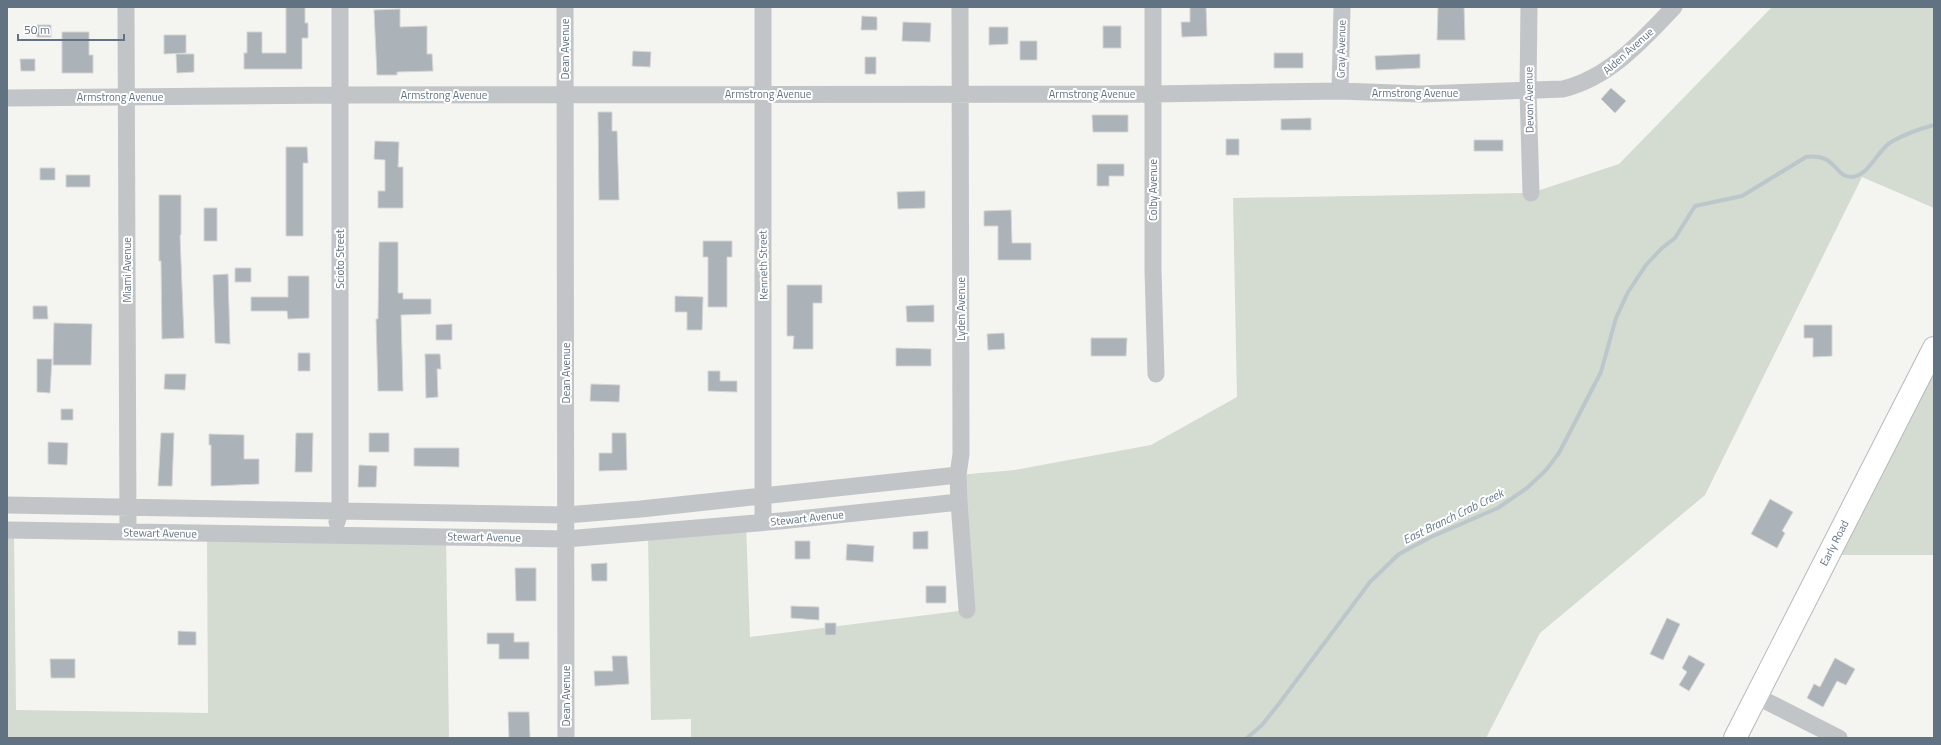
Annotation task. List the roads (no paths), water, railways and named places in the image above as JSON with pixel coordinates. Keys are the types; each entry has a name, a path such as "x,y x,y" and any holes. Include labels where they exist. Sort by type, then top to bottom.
{"street":[{"name":"Miami Avenue","path":"126,7 128,532"},
{"name":"Scioto Street","path":"334,535 340,511 340,7"},
{"name":"Dean Avenue","path":"565,7 566,738"},
{"name":"Kenneth Street","path":"763,7 763,522"},
{"name":"Lyden Avenue","path":"960,7 961,454 958,475 967,610"},
{"name":"Colby Avenue","path":"1153,7 1153,270 1156,374"},
{"name":"Gray Avenue","path":"1340,91 1342,7"},
{"name":"Devon Avenue","path":"1529,7 1528,91 1531,193"},
{"name":"Alden Avenue","path":"1528,91 1563,89 1580,85 1600,76 1657,25 1674,7"},
{"name":"Armstrong Avenue","path":"7,98 340,95 1153,94 1340,91 1421,94 1528,91"},
{"name":"Early Road","path":"1735,738 1934,348"},
{"path":"7,505 566,515 641,509 763,494 958,475"},
{"name":"Stewart Avenue","path":"7,530 566,539 763,522 959,502"},
{"path":"1756,696 1838,738"}],"waterway":[{"name":"East Branch Crab Creek","path":"1247,738 1262,725 1278,705 1370,582 1399,554 1431,537 1498,508 1527,488 1546,470 1559,453 1601,372 1616,318 1628,292 1646,265 1662,248 1675,238 1695,206 1742,196 1806,157 1824,158 1845,176 1857,176 1862,173 1891,142 1912,132 1934,125"}]}
